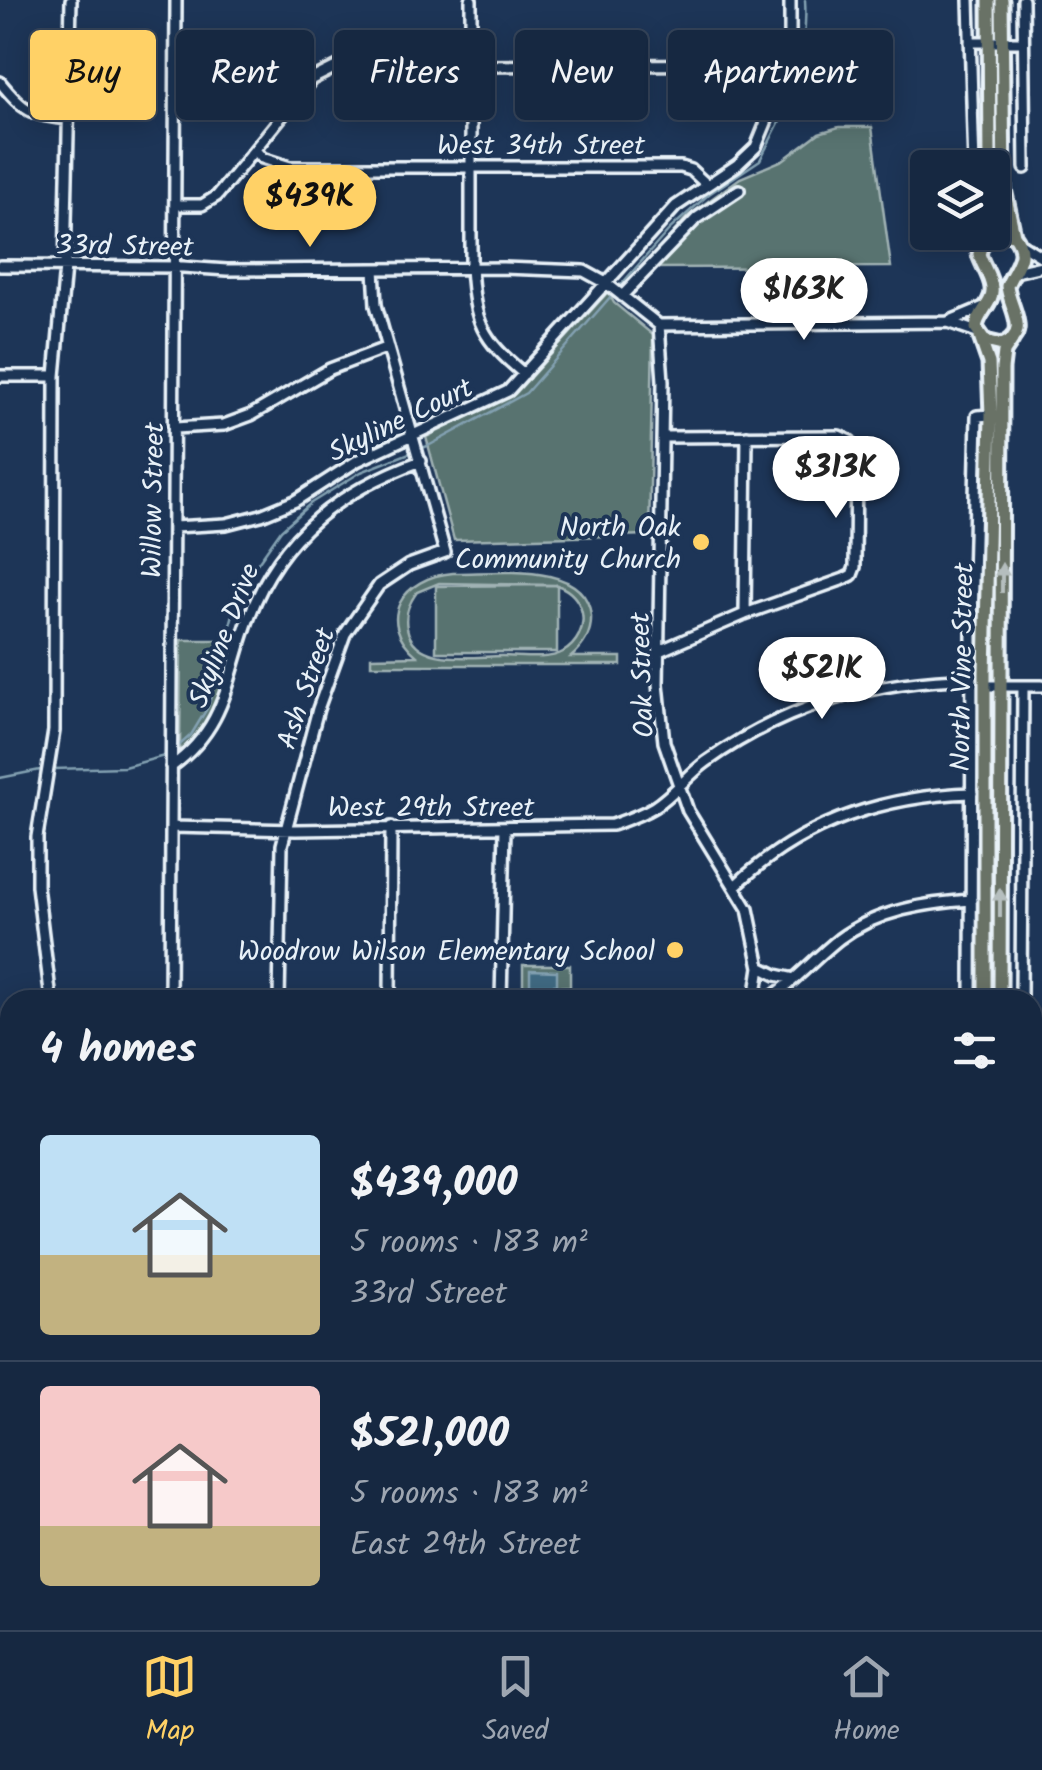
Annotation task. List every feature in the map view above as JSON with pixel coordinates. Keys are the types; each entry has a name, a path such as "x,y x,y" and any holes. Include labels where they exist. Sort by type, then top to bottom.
{"main road":[{"path":"988,0 990,150"},
{"path":"1002,0 1004,189 1017,239 1010,237"},
{"name":"North Vine Street","path":"1000,990 1002,370 1004,352 1018,320 1007,290 1022,258 1017,239"},
{"path":"981,250 992,297 977,320 978,334 997,345 1012,340"},
{"name":"North Vine Street","path":"978,334 989,363 990,414 985,686 986,990"}],"street":[{"path":"70,30 71,0"},
{"name":"Willow Street","path":"170,990 176,0"},
{"path":"471,0 471,30"},
{"path":"790,0 790,30"},
{"path":"969,0 973,150"},
{"path":"1023,0 1025,168"},
{"path":"970,42 1023,42"},
{"path":"495,66 668,65"},
{"path":"175,205 202,205 217,196 312,79 334,66"},
{"path":"0,82 30,113"},
{"path":"50,990 37,886 37,837 54,731 55,376 64,267 68,120"},
{"path":"471,120 474,309 496,350 524,374"},
{"path":"767,120 756,147 737,165 676,206 606,283 659,326 948,322 984,307"},
{"name":"West 34th Street","path":"255,150 262,158 290,166 681,167 691,170 706,184"},
{"path":"622,296 697,218 740,190"},
{"path":"1017,239 1042,257"},
{"name":"33rd Street","path":"0,266 584,271 606,283"},
{"path":"1015,272 1042,266"},
{"name":"Ash Street","path":"279,990 282,844 344,634 380,585 409,566 445,552 376,305 374,269"},
{"name":"Skyline Court","path":"174,527 226,524 260,516 295,501 358,461 498,396 524,374 606,283"},
{"path":"948,322 978,334"},
{"name":"Oak Street","path":"659,326 662,437 658,684 664,742 678,786 705,840 748,909 760,967 757,990"},
{"path":"175,428 224,425 251,415 330,369 388,347"},
{"path":"0,376 55,376"},
{"path":"971,990 978,416 990,414"},
{"path":"745,614 747,436"},
{"path":"659,650 844,579 852,575 855,567 856,455 850,440 840,436 662,437"},
{"name":"Skyline Drive","path":"171,764 190,754 214,722 251,614 276,560 334,504 375,478 421,461"},
{"name":"West 29th Street","path":"172,827 285,830 612,825 656,806 725,750 802,709 870,689 931,679 972,678"},
{"path":"985,686 1042,686"},
{"path":"1020,990 1023,686"},
{"path":"736,885 797,838 853,812 912,797 972,793"},
{"path":"390,990 391,827"},
{"path":"501,990 505,828"},
{"path":"780,990 843,936 866,923 925,904 972,900"},
{"path":"760,967 794,979"}],"green space":[{"path":"839,127 872,127 891,267 642,268 688,216 740,178 783,160 819,133"},
{"path":"608,292 614,303 653,335 649,535 454,540 426,437 515,394"},
{"path":"513,572 556,578 573,585 585,598 591,622 586,639 571,657 621,657 621,665 371,665 371,657 417,656 404,642 396,615 408,592 435,576","holes":["439,583 556,585 436,586 436,652 557,652 557,585 576,599 583,619 576,640 557,655 446,657 421,649 407,628 408,609 417,592"]},
{"path":"181,640 238,640 212,713 183,753 180,750"},
{"path":"523,965 570,965 570,986 523,990"}],"water":[{"path":"530,970 557,971 557,985 530,985"}],"waterway":[{"path":"804,30 805,0"},
{"path":"174,750 191,735 208,707 240,588 281,530 311,503 361,472 430,445 526,393 669,230 709,194 760,160 780,121"},
{"path":"53,769 124,767 168,755"},
{"path":"0,778 45,769"}],"place":[{"name":"North Oak Community Church","path":"701,542"},
{"name":"Woodrow Wilson Elementary School","path":"675,950"}]}
